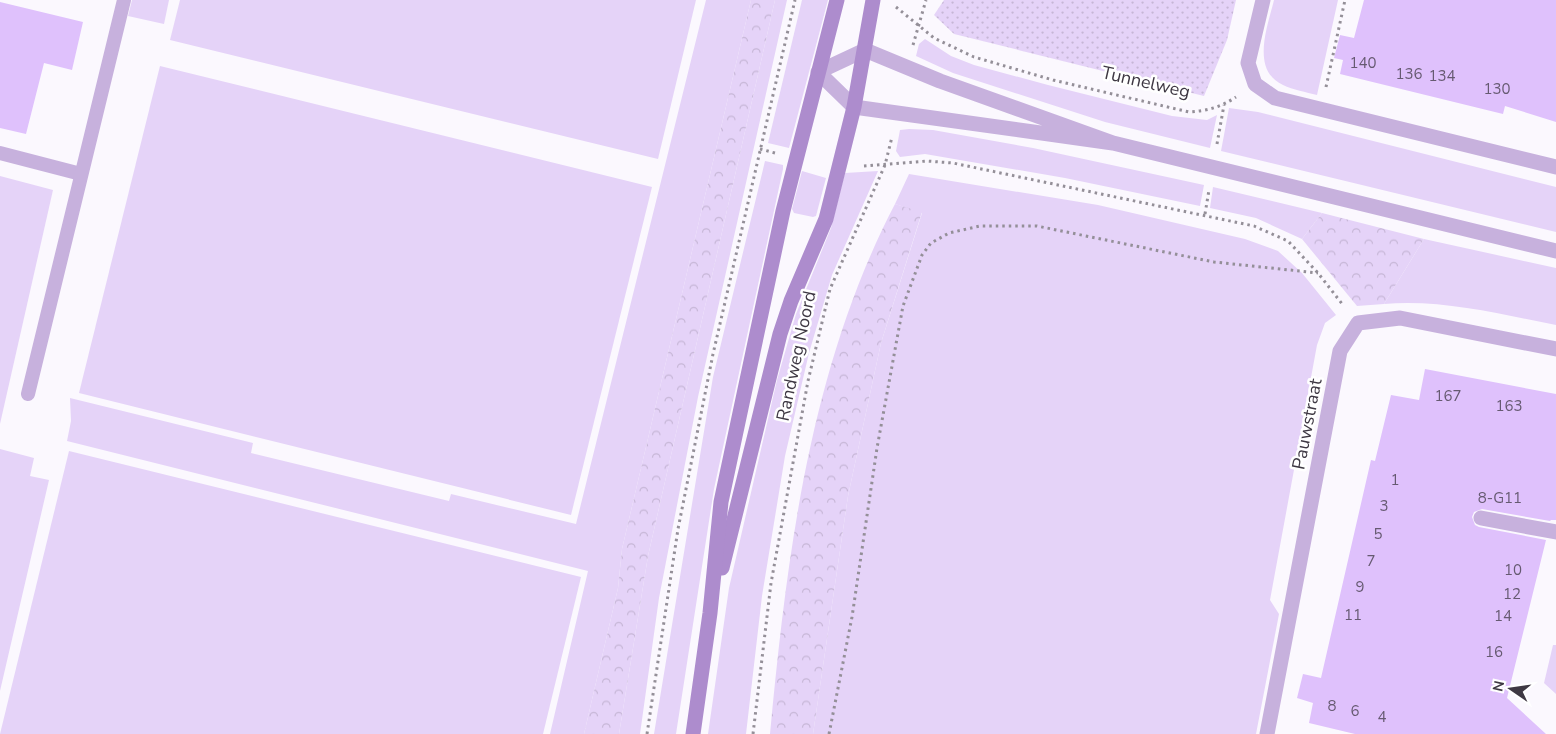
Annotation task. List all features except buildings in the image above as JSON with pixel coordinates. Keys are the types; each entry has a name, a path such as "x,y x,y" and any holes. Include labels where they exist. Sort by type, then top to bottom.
{"main road":[{"name":"Randweg Noord","path":"694,734 723,492 783,211 838,0"},
{"name":"Randweg Noord","path":"710,613 780,334 791,301 826,219 854,107 873,0"}],"street":[{"path":"1263,0 1248,63 1255,84 1275,98 1556,167"},
{"path":"1113,143 907,68 865,50 818,72 854,107 1113,143 1556,251"},
{"path":"1358,324 1400,318 1556,349"},
{"name":"Pauwstraat","path":"1267,734 1340,350 1358,324"},
{"path":"1481,518 1556,532"}],"lane":[{"path":"28,394 124,0"},
{"path":"0,153 81,174"}],"path":[{"path":"647,734 678,529 713,354 795,0"},
{"path":"907,68 917,25 926,0"},
{"path":"1321,110 1345,0"},
{"name":"Tunnelweg","path":"890,5 949,47 974,57 1053,80 1189,112 1206,111 1224,105 1255,84"},
{"name":"Randweg Noord","path":"753,734 771,583 808,380 830,289 886,165 897,113"},
{"path":"886,165 926,161 980,168 1254,226 1288,241 1318,273 1358,324"},
{"path":"830,734 852,617 877,448 903,306 922,255 931,243 949,233 980,226 1037,226 1214,262 1318,273"}],"green space":[{"path":"132,0 169,0 164,24 128,16"},
{"path":"180,0 696,0 658,159 170,40"},
{"path":"706,0 751,0 622,549 618,588 584,734 550,734 588,571 67,441 71,421 70,398 253,443 251,453 449,501 451,494 576,524"},
{"path":"751,0 775,0 648,556 619,734 584,734 618,588 622,549"},
{"path":"775,0 787,0 698,397 659,598 640,734 619,734 648,556"},
{"path":"802,0 828,0 789,148 768,143"},
{"path":"944,0 1236,0 1227,40 1204,96 954,34 934,15"},
{"path":"1274,0 1338,0 1317,95 1283,85 1273,78 1267,69 1264,58 1264,46"},
{"path":"925,39 951,56 974,65 1048,85 1172,116 1207,120 1217,115 1210,148 1105,122 953,73 916,56 919,44"},
{"path":"160,66 652,187 571,515 79,393"},
{"path":"1229,108 1258,112 1556,187 1556,232 1221,151"},
{"path":"900,130 933,130 1033,148 1204,185 1200,206 1065,178 925,154 900,157 896,151"},
{"path":"765,161 783,165 783,169 714,489 676,734 654,734 713,377"},
{"path":"802,171 826,178 816,216 813,217 794,213 792,209"},
{"path":"878,171 832,275 809,353 785,456 762,596 746,734 708,734 729,588 777,380 796,314 831,228 845,173"},
{"path":"909,174 1098,205 1245,239 1278,251 1302,273 1336,315 1325,323 1317,345 1270,600 1279,614 1256,734 813,734 848,496 881,343 922,213 895,204"},
{"path":"0,176 53,190 0,424"},
{"path":"1213,187 1322,213 1302,239 1256,218 1210,208"},
{"path":"895,204 922,212 881,343 848,496 813,734 770,734 785,598 807,463 823,396 842,330 866,266"},
{"path":"1322,213 1424,239 1384,304 1357,306 1302,239"},
{"path":"1424,239 1556,268 1556,325 1492,312 1449,306 1405,303 1384,304"},
{"path":"0,449 34,458 30,476 49,480 0,691"},
{"path":"69,451 581,577 543,734 0,734"},
{"path":"1553,645 1556,645 1556,694 1544,683"}]}
